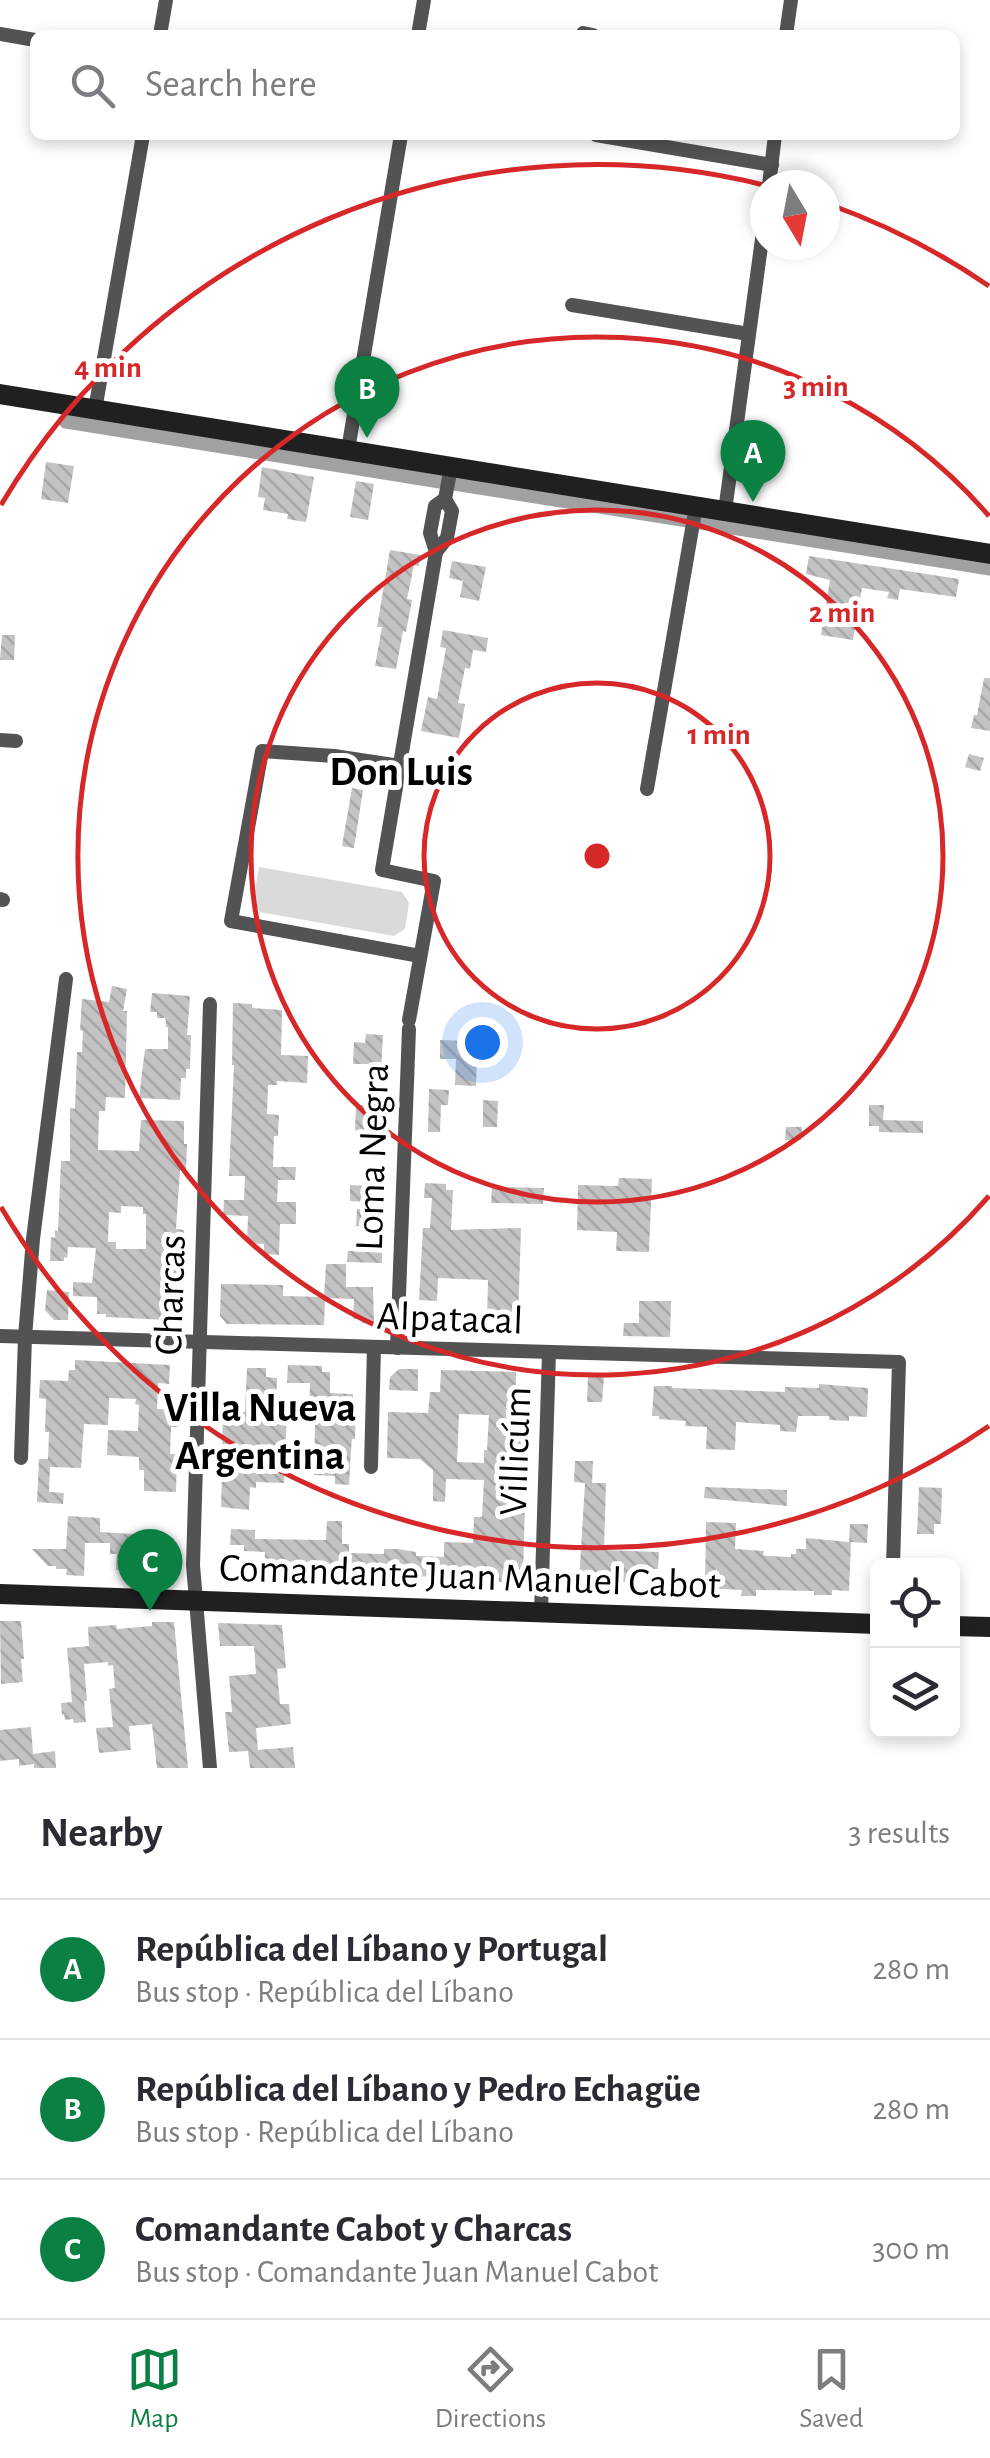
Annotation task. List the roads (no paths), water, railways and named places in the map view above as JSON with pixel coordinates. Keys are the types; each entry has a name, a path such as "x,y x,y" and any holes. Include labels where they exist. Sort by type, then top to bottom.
{"main road":[{"path":"0,394 990,554"},
{"name":"Comandante Juan Manuel Cabot","path":"0,1594 870,1624"},
{"path":"960,1626 990,1628"}],"street":[{"path":"161,30 166,0"},
{"path":"419,30 424,0"},
{"path":"787,30 791,0"},
{"path":"0,34 30,39"},
{"path":"96,410 142,140"},
{"path":"348,450 400,140"},
{"path":"625,140 772,165"},
{"path":"771,170 774,140"},
{"path":"726,511 759,260"},
{"path":"572,304 749,334"},
{"path":"420,956 230,922 262,751 400,766 436,552 447,538 452,514 445,500 450,467"},
{"path":"647,788 696,506"},
{"name":"Loma Negra","path":"397,1348 409,1024 434,881 382,870 400,766"},
{"path":"21,1458 33,1238 66,979"},
{"name":"Charcas","path":"210,1004 193,1564 210,1768"},
{"name":"Alpatacal","path":"0,1336 899,1362 893,1558"},
{"path":"371,1467 374,1347"},
{"name":"Villicúm","path":"541,1612 549,1352"}],"waterway":[{"path":"66,421 440,481"},
{"path":"454,483 990,568"}],"place":[{"name":"República del Líbano y Pedro Echagüe","path":"367,438"},
{"name":"República del Líbano y Portugal","path":"753,502"},
{"name":"Comandante Cabot y Charcas","path":"150,1611"}],"district":[{"name":"Don Luis","path":"401,770"},
{"name":"Villa Nueva Argentina","path":"260,1430"}]}
